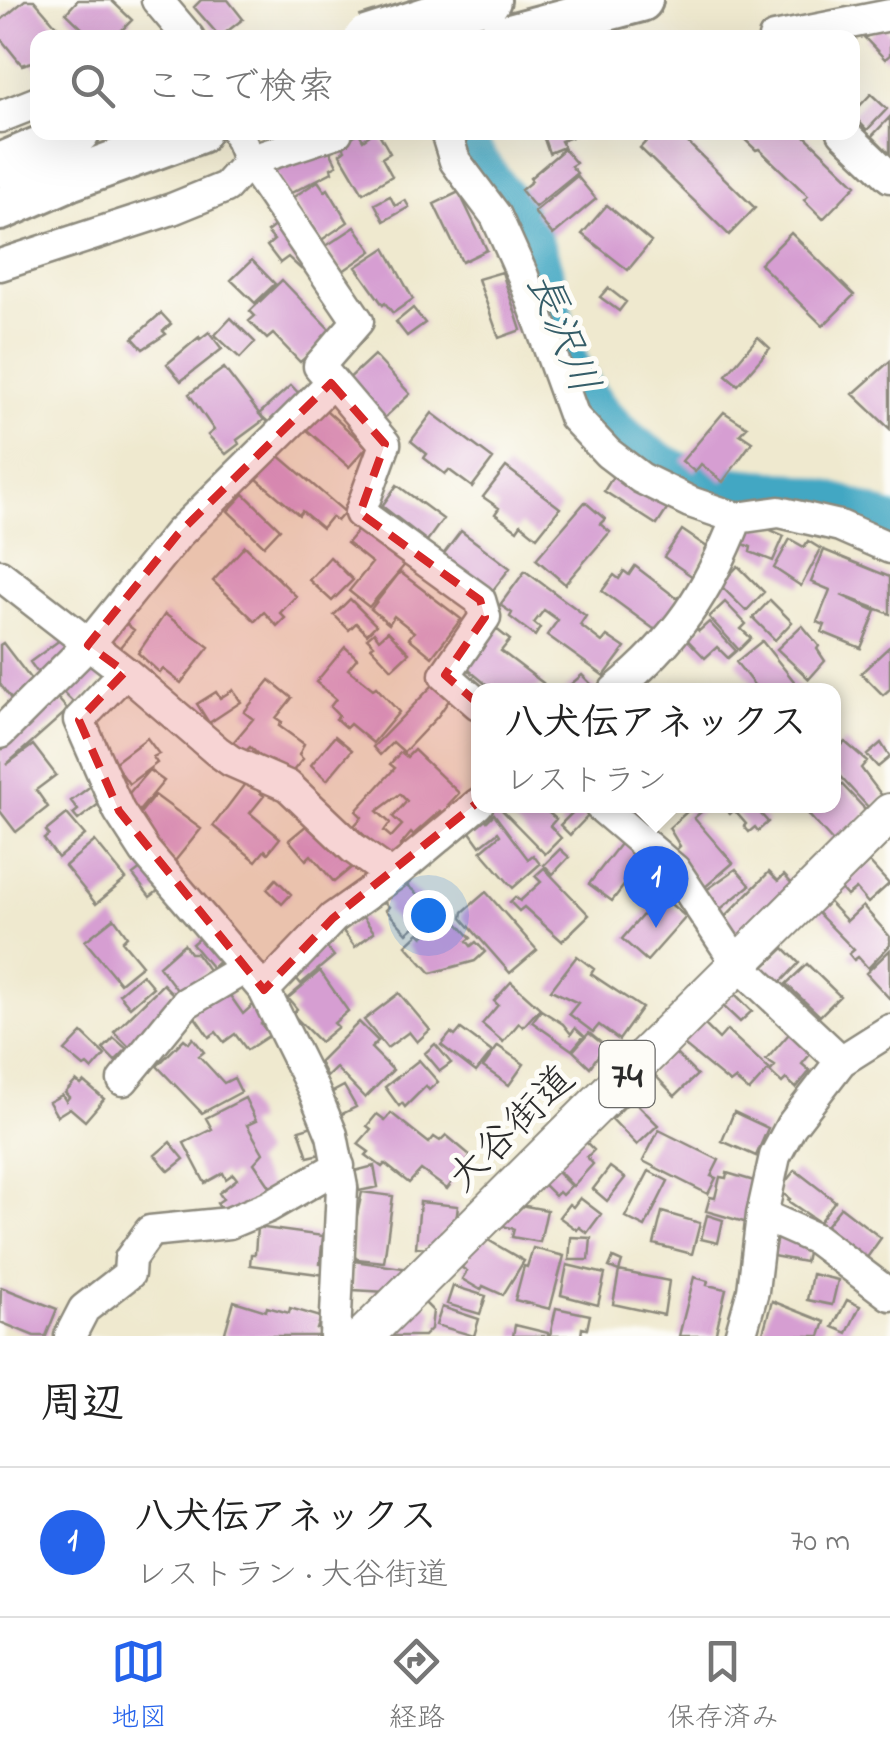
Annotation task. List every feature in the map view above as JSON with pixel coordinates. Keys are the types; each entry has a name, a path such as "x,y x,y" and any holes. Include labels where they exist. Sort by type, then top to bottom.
{"highway":[{"path":"529,30 642,0"},
{"path":"392,30 472,5"},
{"path":"0,165 59,140"},
{"path":"0,209 177,140"}],"main road":[{"name":"大谷街道","path":"364,1336 890,813"}],"street":[{"path":"157,0 173,30"},
{"path":"404,0 413,30"},
{"path":"813,30 890,14"},
{"path":"0,118 30,105"},
{"path":"240,140 249,161 358,322 318,366 385,444 360,513 480,600 485,617 445,675 471,698"},
{"path":"0,265 226,188 249,161 313,140"},
{"path":"449,140 456,161 503,231 574,417 608,453 640,478 690,502 737,518 779,512 840,526 890,548"},
{"path":"851,140 890,178"},
{"path":"0,732 88,645 178,534 331,383"},
{"path":"624,683 681,627 722,556 737,518"},
{"path":"0,575 231,761 288,786 353,848 392,876"},
{"path":"125,672 79,720 128,824 146,851 255,979 314,1092 332,1136 338,1166 342,1217 335,1336"},
{"path":"122,1080 186,1003 255,979 392,876 471,810"},
{"path":"608,813 675,870 737,964 841,1061"},
{"path":"740,1336 753,1291 762,1214 775,1156 792,1126 841,1061 890,1030"},
{"path":"70,1336 84,1309 129,1274 130,1259 150,1231 229,1222 268,1207 338,1166"},
{"path":"762,1214 816,1239 890,1295"}],"highlighted area":[{"path":"331,383 385,444 360,513 480,600 485,617 445,675 537,755 333,918 264,990 119,811 79,720 125,672 88,645 178,534"}],"building":[{"path":"25,0 34,0 60,30 30,30 30,63 22,65 0,38 0,21"},
{"path":"78,0 111,0 132,20 122,30 84,30 66,13"},
{"path":"201,0 228,0 243,19 229,30 214,30 194,7"},
{"path":"881,24 890,33 890,55 885,59 865,38"},
{"path":"871,94 887,109 867,130 860,123 860,106"},
{"path":"890,117 890,154 872,136"},
{"path":"383,140 390,153 382,158 392,176 363,193 340,154 345,150 341,143"},
{"path":"544,140 564,140 564,147 549,153"},
{"path":"648,140 685,140 755,208 729,235 640,148"},
{"path":"745,140 809,140 856,185 823,219 804,200 808,196"},
{"path":"327,145 337,165 331,168 332,172 287,195 271,166"},
{"path":"564,149 576,163 571,166 577,173 535,207 521,190"},
{"path":"577,176 596,199 553,235 534,212"},
{"path":"318,181 325,191 328,189 348,222 320,241 292,198"},
{"path":"459,192 487,250 462,262 434,204"},
{"path":"390,196 395,206 405,200 409,207 384,221 375,204"},
{"path":"607,205 651,242 628,270 582,234"},
{"path":"282,220 311,261 301,269 288,257 280,263 267,246 274,240 267,232"},
{"path":"355,227 372,251 343,271 326,246"},
{"path":"791,233 854,295 823,326 760,264"},
{"path":"385,248 413,299 393,313 356,267"},
{"path":"252,260 275,284 255,303 231,280"},
{"path":"502,272 521,330 499,338 478,279"},
{"path":"282,280 334,334 300,362 273,334 267,339 249,321 255,316 250,311"},
{"path":"608,288 626,302 619,311 600,297"},
{"path":"413,308 425,323 407,336 396,322"},
{"path":"161,313 171,324 163,331 166,334 143,349 133,338"},
{"path":"231,318 255,342 240,358 215,335"},
{"path":"209,332 222,349 181,381 167,364"},
{"path":"758,337 770,348 738,385 726,375"},
{"path":"374,355 410,394 381,421 344,383"},
{"path":"890,361 890,429 853,394"},
{"path":"224,368 264,420 237,440 239,444 226,454 208,435 214,430 189,394"},
{"path":"291,385 303,398 275,428 259,414"},
{"path":"317,402 367,447 349,467 299,423"},
{"path":"724,412 747,427 740,434 752,442 723,482 701,464 695,472 682,461"},
{"path":"432,413 493,459 472,487 449,470 445,474 424,458 427,454 411,441"},
{"path":"277,454 345,512 337,521 331,517 322,528 302,511 299,515 257,479"},
{"path":"506,467 560,508 537,537 521,524 517,530 495,514 499,508 483,497"},
{"path":"618,468 672,502 657,525 604,491"},
{"path":"397,485 443,519 427,541 382,506"},
{"path":"244,494 280,529 264,546 228,511"},
{"path":"585,502 605,519 600,524 610,532 565,584 536,559"},
{"path":"746,519 784,536 773,561 733,540"},
{"path":"363,524 408,561 369,607 349,591 372,563 347,543"},
{"path":"682,530 707,547 693,577 664,557"},
{"path":"461,531 510,568 490,594 442,556"},
{"path":"790,539 804,547 808,541 821,549 801,586 774,568"},
{"path":"245,546 296,596 280,613 285,618 277,626 264,612 255,621 213,581"},
{"path":"824,550 890,577 890,614 841,595 876,611 861,648 822,632 825,625 817,622 830,590 811,582"},
{"path":"330,557 353,580 332,601 309,580"},
{"path":"635,566 683,603 662,635 602,591 614,575 619,579 624,571 629,575"},
{"path":"738,566 764,592 746,611 720,585"},
{"path":"525,571 586,616 580,625 602,642 607,636 625,648 604,676 547,635 558,620 544,610 534,623 540,628 535,636 500,605"},
{"path":"400,572 461,619 432,657 409,638 414,632 394,616 389,624 371,609"},
{"path":"350,599 376,625 367,634 356,623 349,630 334,615"},
{"path":"770,600 792,622 775,640 753,618"},
{"path":"725,602 746,624 741,629 751,638 739,650 709,617"},
{"path":"165,614 209,647 181,683 163,669 160,673 138,653"},
{"path":"116,616 134,630 116,652 98,638"},
{"path":"709,622 736,651 728,658 717,647 705,658 682,634 692,624 699,631"},
{"path":"802,625 819,646 825,661 809,679 777,649"},
{"path":"495,628 510,640 501,651 543,683 485,683 464,666"},
{"path":"388,631 409,653 392,669 367,638 374,632 379,639"},
{"path":"68,634 79,649 42,679 30,662"},
{"path":"762,641 795,683 752,683 736,662"},
{"path":"3,643 39,690 17,707 0,684"},
{"path":"890,646 890,689 883,695 861,673"},
{"path":"345,647 357,658 348,669 373,689 376,687 399,712 373,743 350,724 346,728 336,719 339,716 330,707 336,699 316,682"},
{"path":"94,659 107,673 76,705 62,691"},
{"path":"582,675 590,683 572,683"},
{"path":"270,680 292,698 276,718 282,722 279,726 304,744 299,755 303,759 292,772 287,768 275,770 250,747 244,753 231,745 253,719 244,712"},
{"path":"436,682 452,696 438,716 404,752 393,742 380,755 373,747"},
{"path":"233,690 241,702 209,723 197,704 216,692 220,698"},
{"path":"53,693 68,710 6,765 33,745 56,775 36,790 48,807 16,832 0,811 0,743"},
{"path":"335,736 352,750 327,780 311,765"},
{"path":"147,738 159,754 153,757 157,763 129,784 114,763"},
{"path":"845,742 867,761 861,768 883,797 870,809 841,778 841,746"},
{"path":"881,743 890,757 878,767 867,755"},
{"path":"414,750 459,793 448,805 452,809 445,816 440,811 411,833 400,846 405,850 393,862 354,826 362,817 356,811 395,768 390,764 401,752 407,757","holes":["400,794 407,801 393,817 402,825 391,837 384,831 390,823 377,811"]},
{"path":"149,770 164,781 139,811 124,799"},
{"path":"247,781 264,796 250,813 280,838 256,861 213,826"},
{"path":"841,783 866,814 835,844 808,814 841,813"},
{"path":"92,785 104,800 78,820 73,814 78,810 71,801"},
{"path":"155,795 201,829 175,861 133,822"},
{"path":"481,813 487,821 494,814 528,859 533,855 540,864 513,888 481,851 500,835 498,832 480,846 465,825"},
{"path":"505,813 549,813 556,819 550,826 561,838 545,854"},
{"path":"572,813 590,814 570,835 560,825"},
{"path":"629,813 650,813 640,824"},
{"path":"686,813 700,813 694,818 733,863 704,888 674,852 680,846 669,828"},
{"path":"737,813 760,813 768,822 758,831 755,827 749,832"},
{"path":"67,814 85,835 58,858 44,839 49,835 46,831"},
{"path":"313,820 357,863 334,882 311,855 306,860 289,840"},
{"path":"623,840 645,858 612,901 589,884"},
{"path":"95,841 126,879 96,904 65,866"},
{"path":"560,849 569,857 553,874 544,865"},
{"path":"869,862 889,884 868,903 856,889 847,896 840,888"},
{"path":"146,865 163,887 150,897 133,875"},
{"path":"544,868 589,915 562,941 524,907 519,911 510,902 515,897 520,901 541,882 535,876"},
{"path":"736,869 750,885 718,911 702,893"},
{"path":"769,872 778,881 784,875 793,885 732,944 718,924"},
{"path":"276,879 291,894 282,904 267,889"},
{"path":"402,881 435,909 407,933 386,910 389,907 382,899"},
{"path":"486,892 537,950 510,973 462,918 463,912"},
{"path":"660,895 686,917 647,961 622,939"},
{"path":"828,901 847,921 863,906 890,937 890,945 868,968 858,957 854,960 849,954 854,950 817,912"},
{"path":"362,916 374,932 355,947 343,931"},
{"path":"114,918 127,936 122,941 142,965 120,983 85,941"},
{"path":"457,922 471,938 467,941 471,946 476,942 485,952 475,961 431,973 406,945 419,933 423,937 433,928 437,932 445,924 449,928"},
{"path":"204,934 223,958 212,968 192,944"},
{"path":"184,944 208,970 180,994 159,966"},
{"path":"324,944 334,956 301,984 291,972"},
{"path":"784,948 799,963 779,984 762,969"},
{"path":"890,950 890,999 866,973"},
{"path":"577,956 594,969 591,974 642,1008 619,1040 599,1025 593,1032 569,1014 578,1003 551,990"},
{"path":"807,964 840,996 820,1016 786,984"},
{"path":"320,971 348,1011 334,1023 338,1027 320,1042 292,1014 297,1009 288,998"},
{"path":"142,974 153,987 130,1007 119,994"},
{"path":"511,982 540,1008 523,1027 519,1023 503,1042 482,1024 498,1005 494,1001"},
{"path":"163,984 182,1003 130,1048 114,1032"},
{"path":"224,987 243,1014 253,1005 270,1035 247,1050 235,1034 224,1042 216,1032 209,1037 190,1010"},
{"path":"399,993 430,1030 417,1042 409,1032 387,1048 364,1020"},
{"path":"734,993 752,1011 740,1022 722,1005"},
{"path":"541,1010 571,1034 575,1028 584,1036 572,1050 532,1022"},
{"path":"700,1020 719,1039 727,1030 769,1069 749,1091 735,1079 730,1083 679,1041"},
{"path":"359,1022 378,1041 371,1048 393,1070 365,1098 336,1068 327,1077 319,1062"},
{"path":"796,1026 817,1046 802,1064 810,1071 796,1088 786,1079 782,1083 770,1072 775,1066 766,1060"},
{"path":"461,1029 492,1052 476,1072 441,1045 451,1033 455,1036"},
{"path":"82,1033 105,1055 92,1070 65,1051"},
{"path":"589,1033 605,1046 590,1067 573,1051"},
{"path":"114,1038 127,1049 115,1061 103,1049"},
{"path":"193,1038 204,1052 199,1056 224,1083 234,1078 241,1092 202,1113 157,1066 184,1039 189,1043"},
{"path":"435,1044 451,1063 440,1071 425,1053"},
{"path":"498,1046 524,1064 509,1085 483,1067"},
{"path":"672,1050 697,1075 675,1096 651,1071"},
{"path":"419,1060 438,1082 429,1090 426,1086 405,1107 402,1103 399,1106 385,1087"},
{"path":"76,1081 81,1085 84,1082 104,1099 85,1121 70,1108 57,1116 49,1102 62,1095 66,1101 69,1097 65,1093"},
{"path":"344,1086 356,1107 340,1115 329,1094"},
{"path":"245,1098 256,1121 247,1125 263,1153 254,1163 271,1188 234,1214 223,1212 217,1203 223,1199 219,1193 237,1179 233,1174 226,1179 223,1173 205,1183 184,1143 212,1129 206,1118"},
{"path":"632,1099 658,1125 637,1145 612,1119"},
{"path":"734,1112 768,1128 756,1156 722,1141"},
{"path":"391,1113 429,1143 434,1137 440,1141 446,1135 471,1156 447,1189 421,1170 409,1183 366,1155 369,1152 358,1144 371,1129 367,1126 377,1114 385,1120"},
{"path":"316,1125 325,1153 308,1157 299,1130"},
{"path":"659,1130 719,1160 708,1194 643,1161"},
{"path":"580,1136 594,1150 587,1157 593,1164 573,1186 553,1165"},
{"path":"170,1142 184,1159 169,1171 155,1155"},
{"path":"374,1166 378,1187 359,1191 355,1171"},
{"path":"552,1167 571,1186 562,1195 559,1192 555,1196 539,1180"},
{"path":"610,1167 625,1178 607,1201 593,1189"},
{"path":"795,1170 835,1201 819,1222 779,1190"},
{"path":"649,1171 668,1181 645,1227 625,1217"},
{"path":"727,1173 754,1181 751,1224 706,1211 710,1197 715,1198 720,1177 726,1178"},
{"path":"362,1192 393,1196 384,1262 354,1256"},
{"path":"580,1198 601,1214 587,1233 559,1217"},
{"path":"420,1202 458,1206 456,1222 447,1233 441,1232 431,1248 416,1247"},
{"path":"520,1205 547,1210 540,1242 512,1237 514,1229 496,1224"},
{"path":"841,1207 881,1238 866,1259 825,1227"},
{"path":"662,1212 700,1223 692,1254 654,1244"},
{"path":"707,1215 723,1220 718,1243 701,1239"},
{"path":"257,1227 323,1236 320,1264 329,1265 326,1275 250,1265"},
{"path":"483,1237 524,1261 503,1295 483,1286 481,1290 462,1279 467,1271 462,1268 476,1241"},
{"path":"571,1237 591,1238 589,1260 569,1260"},
{"path":"777,1237 809,1243 805,1262 773,1256"},
{"path":"533,1248 564,1256 550,1309 515,1300"},
{"path":"613,1258 622,1262 619,1271 609,1267"},
{"path":"354,1261 403,1268 402,1277 387,1292 353,1290"},
{"path":"567,1265 605,1274 598,1305 561,1295"},
{"path":"619,1271 669,1281 664,1315 613,1304"},
{"path":"812,1274 838,1280 832,1305 807,1300"},
{"path":"694,1277 726,1289 715,1336 679,1336"},
{"path":"453,1286 486,1296 480,1314 447,1304"},
{"path":"1,1287 57,1309 46,1336 34,1336 0,1322"},
{"path":"420,1298 433,1311 431,1329 424,1336 391,1336 387,1332"},
{"path":"847,1300 860,1306 847,1333 833,1327"},
{"path":"234,1301 266,1311 267,1307 289,1313 290,1308 321,1317 317,1329 323,1330 321,1336 224,1336"},
{"path":"772,1301 825,1322 820,1336 762,1336"},
{"path":"442,1307 479,1319 474,1336 436,1325"},
{"path":"556,1308 590,1315 581,1336 550,1336"},
{"path":"515,1325 548,1333 548,1336 513,1336"}],"waterway":[{"name":"長沢川","path":"465,140 533,245 560,344 572,371 587,396 627,440 651,457 705,482 814,498 890,525"}],"place":[{"name":"八犬伝アネックス","path":"656,928"}]}
